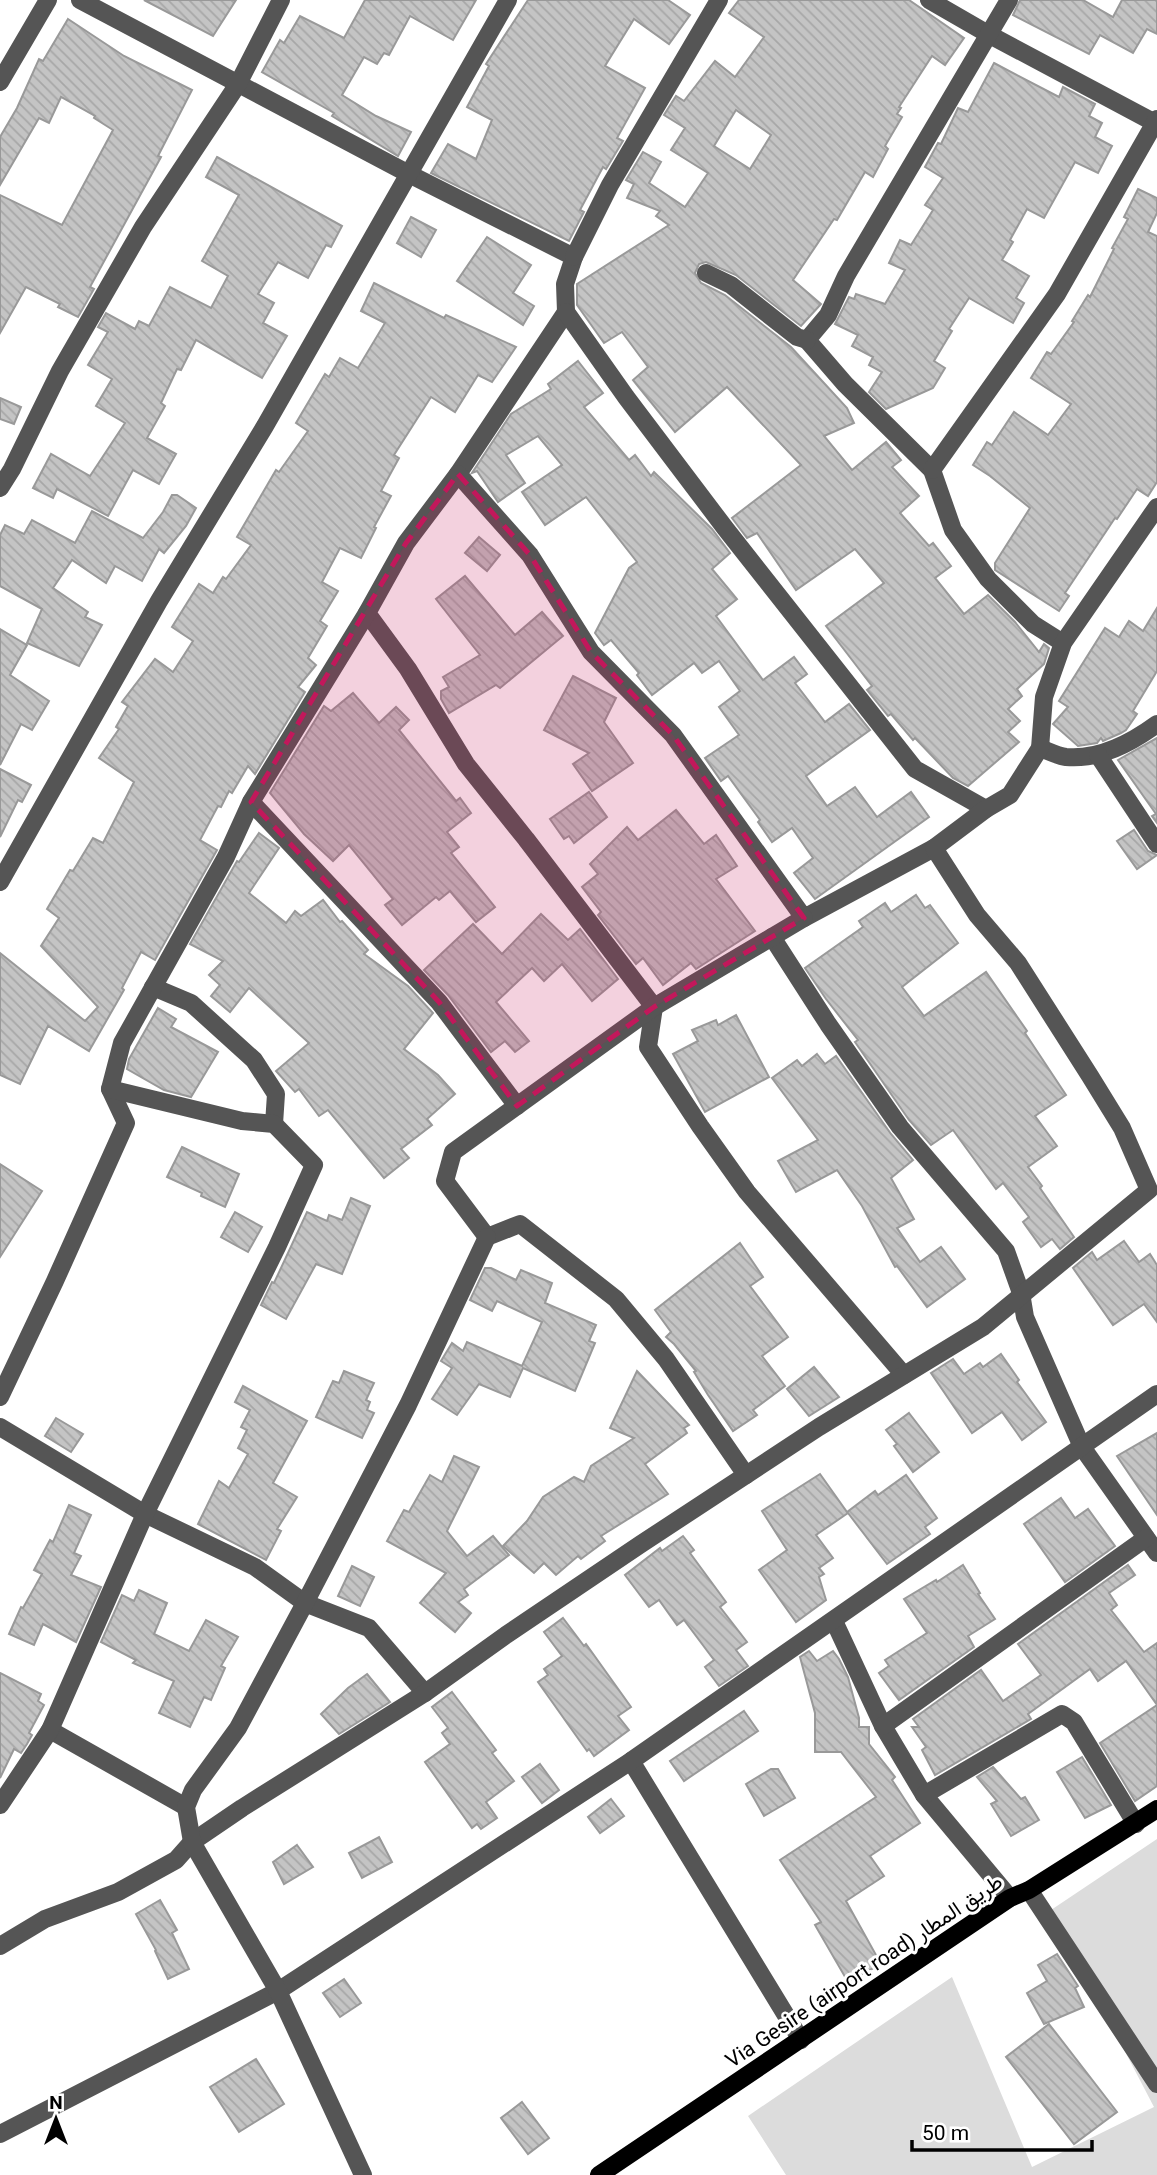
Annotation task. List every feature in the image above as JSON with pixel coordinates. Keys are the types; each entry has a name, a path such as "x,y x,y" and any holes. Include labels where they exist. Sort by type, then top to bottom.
{"main road":[{"name":"Via Gesire (airport road) طريق المطار","path":"598,2175 1010,1898 1029,1890 1157,1809"}],"street":[{"path":"0,82 48,0"},
{"path":"80,0 574,257"},
{"path":"0,488 60,371 143,227 238,84 281,0"},
{"path":"0,882 159,601 265,426 508,0"},
{"path":"719,0 610,185 574,257 565,284 566,312 725,528 915,769 986,809"},
{"path":"929,0 1156,122 1058,294 932,470"},
{"path":"807,340 828,314 846,276 1009,0"},
{"path":"706,273 731,285 797,337 807,340 845,384 932,470 953,530 988,579 1033,624 1063,643"},
{"path":"0,1397 126,1123 110,1089 122,1042 226,857 251,802 367,613 406,544 458,474 566,312"},
{"path":"458,474 530,555 591,652 673,735 804,918"},
{"path":"487,1237 445,1181 453,1152 654,1007 804,918 934,848 986,809 1010,795 1040,748 1044,697 1063,643 1157,507"},
{"path":"367,613 408,669 466,764 654,1007 648,1047 700,1126 747,1192 904,1375"},
{"path":"1040,748 1065,757 1098,755 1135,740 1157,724"},
{"path":"1098,755 1157,844"},
{"path":"251,802 439,1002 517,1106"},
{"path":"0,1946 45,1920 118,1892 176,1860 192,1842 242,1808 425,1693 506,1635 746,1475 983,1327 1153,1187 1122,1128 1018,963 977,915 934,848"},
{"path":"772,937 828,1024 900,1127 1006,1251 1021,1293 1025,1317 1082,1447 1157,1553"},
{"path":"153,987 191,1003 254,1060 276,1094 274,1124"},
{"path":"0,1805 51,1730 145,1514 277,1247 314,1165 274,1124 242,1121 110,1089"},
{"path":"363,2175 278,1991 192,1842 186,1807 193,1790 238,1728 305,1604 408,1405 487,1237 520,1224 616,1299 666,1359 746,1475"},
{"path":"0,2134 278,1991 631,1761 1157,1394"},
{"path":"0,1427 145,1514 255,1567 305,1604 369,1628 425,1693"},
{"path":"883,1726 1146,1538"},
{"path":"834,1621 883,1726 924,1795 1010,1898"},
{"path":"924,1795 1062,1714 1074,1722 1136,1824"},
{"path":"51,1730 186,1807"},
{"path":"631,1761 801,2040"},
{"path":"1029,1890 1157,2084"}],"highlighted area":[{"path":"458,474 530,555 591,652 673,735 804,918 654,1007 517,1106 439,1002 251,802 406,543"}],"shaded area":[{"path":"1157,1839 1157,2175 786,2175 748,2116 952,1977 1032,2167 1154,2107 1051,1910"}],"building":[{"path":"144,0 236,0 213,36"},
{"path":"365,0 476,0 453,40 410,16 389,55 384,53 377,64 364,57 342,95 376,116 411,132 398,156 332,116 334,113 262,72 280,40 284,43 300,16 344,38"},
{"path":"528,0 668,0 690,15 669,44 634,19 605,66 645,88 617,138 623,141 606,169 603,167 580,210 584,212 569,241 431,173 448,144 476,159 492,120 467,107 489,66 486,64"},
{"path":"739,0 909,0 964,38 945,65 932,56 899,107 901,108 897,114 902,117 885,146 888,149 873,177 865,172 837,220 834,219 793,280 821,304 801,326 736,275 706,262 699,264 695,273 701,283 725,295 791,347 847,408 854,423 824,436 852,470 886,442 901,460 892,467 919,496 900,513 929,546 933,543 951,566 935,578 964,614 988,595 1015,622 1039,652 1044,644 1049,648 1044,664 1017,689 1022,696 1008,709 1020,721 1008,732 1019,742 968,786 953,778 915,738 913,740 891,714 888,716 867,690 872,686 826,626 884,583 855,549 796,590 757,533 747,538 732,518 801,465 727,387 675,432 633,380 648,367 622,332 604,343 577,305 577,284 669,225 656,216 660,211 627,198 634,184 626,180 643,152 661,162 649,183 685,207 708,173 671,150 685,128 664,115 676,96 684,101 715,61 735,77 764,37 729,13","holes":["736,110 771,135 750,169 714,146"]},
{"path":"1020,0 1083,0 1113,17 1122,0 1157,0 1157,34 1147,29 1133,53 1100,35 1089,54 1013,15"},
{"path":"68,19 124,56 192,90 158,156 161,157 90,287 94,289 78,317 58,307 60,304 26,287 0,333 0,195 62,225 113,130 94,118 95,116 61,97 49,123 39,118 0,185 0,137 17,108 39,59 43,61"},
{"path":"994,63 1059,97 1063,87 1095,104 1089,116 1102,123 1095,137 1112,146 1098,173 1075,162 1044,218 1027,209 1002,260 1029,276 1016,298 1024,303 1013,323 969,298 949,329 952,331 934,361 945,368 933,388 886,409 869,392 882,372 869,365 873,357 852,346 858,335 835,324 849,297 854,299 856,294 885,304 905,270 889,263 900,240 911,245 933,210 925,205 943,178 925,167 938,143 941,144 958,108 968,112"},
{"path":"217,157 342,226 331,247 326,245 308,278 278,262 258,294 274,303 263,323 287,336 262,378 196,340 181,370 177,369 161,403 165,406 147,438 176,454 159,484 133,470 108,516 57,489 53,498 33,488 51,454 90,476 125,423 96,406 112,379 88,365 108,332 98,327 106,313 135,329 139,321 149,326 170,287 211,308 228,276 202,261 239,195 206,177"},
{"path":"1138,189 1157,198 1157,213 1148,232 1157,236 1157,482 1148,496 1137,489 1065,593 1069,596 1059,611 995,570 995,563 1030,508 973,465 987,442 992,445 1014,412 1048,435 1071,404 1031,378 1047,352 1051,354 1074,322 1072,321 1088,295 1090,297 1128,219 1124,217"},
{"path":"411,217 436,230 421,257 397,243"},
{"path":"487,237 531,265 513,293 534,306 523,325 457,281"},
{"path":"374,283 444,318 446,315 516,347 492,382 478,375 455,412 431,397 394,455 399,458 381,491 391,496 361,558 340,548 322,582 338,591 320,621 327,626 308,658 316,665 298,687 305,692 255,774 248,766 232,793 229,791 221,807 218,806 200,840 217,850 155,960 141,952 122,988 124,990 89,1051 48,1026 20,1084 0,1075 0,953 85,1021 98,1007 41,946 59,918 47,909 93,838 103,843 134,782 99,758 119,729 116,727 128,706 122,702 155,659 173,672 193,641 172,627 199,584 213,593 251,545 237,537 276,470 279,472 308,431 296,423 325,374 329,377 340,358 358,368 385,323 361,311"},
{"path":"578,361 603,393 584,407 629,460 635,455 651,476 654,472 712,529 730,553 712,569 737,599 716,616 763,680 794,657 807,674 795,683 825,722 849,704 870,730 806,776 827,806 855,787 877,817 911,792 929,817 815,899 794,873 813,858 792,828 772,842 758,822 760,820 728,776 721,781 705,758 739,735 719,707 740,691 719,661 702,673 694,663 652,695 637,675 639,673 611,640 604,645 595,633 629,568 637,562 586,497 545,525 522,492 562,465 538,436 506,455 525,483 498,502 477,471 472,473 511,414 551,389 548,384"},
{"path":"0,398 21,407 14,424 0,419"},
{"path":"172,495 177,495 196,508 186,526 164,553 159,549 142,581 115,566 106,583 72,560 53,588 88,612 85,617 102,625 79,666 27,643 42,609 0,586 0,535 5,525 24,534 32,520 75,543 92,511 143,538"},
{"path":"479,537 500,555 487,571 465,553"},
{"path":"465,576 515,635 542,612 563,636 500,688 496,685 449,713 441,699 441,691 449,687 443,677 480,655 436,599"},
{"path":"1157,608 1157,671 1133,711 1137,714 1121,733 1103,741 1101,738 1097,743 1078,746 1053,724 1068,707 1059,701 1105,628 1119,637 1129,621 1143,631"},
{"path":"0,629 27,645 10,675 49,701 32,730 21,724 0,765"},
{"path":"573,676 616,698 604,722 633,763 592,791 573,764 589,753 544,730"},
{"path":"353,693 379,723 396,707 409,720 399,730 456,801 460,798 471,813 447,832 459,847 451,853 495,907 476,922 450,891 439,900 436,897 402,925 385,905 393,899 349,845 333,861 304,834 270,793 324,706 331,711"},
{"path":"1157,738 1157,823 1152,816 1156,814 1118,760"},
{"path":"0,769 31,785 22,802 18,800 0,837"},
{"path":"589,792 607,817 574,843 569,836 564,839 550,819"},
{"path":"676,810 704,844 716,835 737,866 716,879 755,931 696,969 691,963 663,985 643,958 636,964 598,915 601,912 582,887 598,874 590,864 627,827 638,840"},
{"path":"1134,830 1148,851 1157,855 1137,869 1117,841"},
{"path":"259,833 279,848 249,893 286,923 295,911 301,916 323,900 368,950 364,954 408,986 433,1013 404,1049 438,1075 455,1094 427,1119 432,1125 401,1149 409,1158 384,1178 328,1110 319,1116 299,1089 295,1092 276,1071 309,1043 249,988 230,1012 211,996 220,985 209,975 223,961 190,944 237,861 239,862"},
{"path":"916,895 925,908 930,905 958,943 902,987 924,1016 986,972 1027,1031 1025,1033 1066,1095 1035,1116 1057,1146 1028,1167 1074,1237 1060,1249 1052,1239 1041,1247 1023,1222 1029,1217 1003,1183 996,1189 953,1130 931,1145 909,1120 855,1042 858,1040 805,968 863,927 859,921 885,903 891,912"},
{"path":"541,914 568,940 580,929 618,979 592,1001 562,964 544,981 532,968 496,1002 529,1041 515,1052 505,1041 491,1052 448,995 424,970 473,924 502,954"},
{"path":"158,1008 176,1019 171,1027 218,1052 191,1097 164,1090 127,1069 129,1059"},
{"path":"736,1015 769,1077 705,1112 673,1054 698,1041 692,1030 716,1020 718,1025"},
{"path":"817,1054 825,1064 836,1056 891,1134 913,1160 891,1178 914,1219 897,1228 920,1262 941,1247 965,1279 927,1307 897,1266 895,1267 862,1206 837,1170 796,1192 778,1161 818,1140 772,1078 797,1060 802,1066"},
{"path":"182,1147 239,1174 225,1207 167,1177"},
{"path":"0,1164 42,1191 0,1257"},
{"path":"351,1198 370,1206 342,1274 316,1264 286,1319 261,1305 307,1212 327,1221 329,1215 342,1220"},
{"path":"235,1212 262,1227 248,1252 221,1237"},
{"path":"1124,1241 1139,1262 1150,1254 1157,1265 1157,1322 1144,1304 1113,1325 1073,1268 1092,1252 1097,1260"},
{"path":"740,1243 763,1277 750,1286 788,1337 762,1356 785,1386 753,1410 757,1415 733,1431 708,1395 694,1372 696,1371 666,1337 671,1332 655,1310"},
{"path":"485,1268 491,1268 516,1280 521,1270 552,1283 545,1303 596,1325 589,1341 595,1343 575,1391 523,1368 510,1397 479,1384 457,1415 432,1399 452,1368 441,1361 452,1343 463,1351 467,1342 522,1366 542,1322 497,1301 492,1311 470,1300"},
{"path":"1001,1354 1019,1380 1017,1382 1046,1422 1022,1440 1002,1412 972,1433 931,1373 953,1359 964,1374 980,1363 983,1367"},
{"path":"814,1367 839,1397 809,1416 787,1389"},
{"path":"344,1371 374,1383 366,1400 370,1402 367,1410 374,1413 362,1438 316,1417 333,1381 339,1383"},
{"path":"637,1371 689,1425 684,1428 687,1433 645,1464 668,1494 601,1536 605,1541 581,1559 578,1556 556,1575 544,1563 534,1573 503,1546 527,1521 543,1497 574,1477 584,1482 591,1466 634,1438 610,1428"},
{"path":"243,1386 307,1421 273,1483 297,1497 277,1529 281,1531 266,1560 198,1524 219,1481 229,1488 248,1454 238,1448 247,1430 241,1427 250,1410 235,1402"},
{"path":"909,1413 939,1452 913,1472 886,1430"},
{"path":"56,1418 83,1434 71,1452 45,1436"},
{"path":"1157,1433 1157,1515 1117,1456"},
{"path":"454,1456 479,1467 447,1531 467,1556 493,1536 509,1555 464,1589 468,1595 458,1602 471,1613 455,1632 420,1603 446,1573 387,1541 404,1510 409,1512 430,1475 442,1482"},
{"path":"820,1474 847,1512 875,1491 878,1495 906,1475 937,1518 925,1527 930,1534 887,1564 848,1513 816,1535 833,1558 819,1568 824,1574 819,1577 826,1600 796,1622 759,1570 787,1550 762,1511"},
{"path":"1061,1498 1075,1518 1088,1509 1115,1546 1065,1582 1024,1524"},
{"path":"69,1505 91,1515 74,1553 81,1556 71,1575 101,1587 76,1642 43,1624 34,1645 9,1634 21,1607 23,1608 42,1574 34,1570 50,1540 53,1542"},
{"path":"683,1536 694,1550 690,1553 726,1602 720,1607 747,1642 736,1650 748,1666 719,1686 705,1667 714,1660 684,1620 677,1625 659,1600 649,1607 625,1575 660,1548 662,1551"},
{"path":"963,1565 995,1619 968,1636 974,1647 899,1700 879,1673 889,1666 885,1660 927,1633 904,1599"},
{"path":"1128,1565 1135,1575 1109,1593 1117,1605 1111,1610 1144,1652 1157,1643 1157,1705 1126,1661 1098,1681 1090,1669 1028,1714 1031,1719 935,1775 922,1750 926,1747 912,1727 919,1727 913,1719 981,1670 1003,1701 1041,1675 1018,1644"},
{"path":"352,1566 374,1577 360,1606 338,1596"},
{"path":"139,1590 167,1603 154,1634 189,1651 206,1620 238,1637 221,1666 225,1668 211,1700 204,1697 190,1727 159,1713 174,1681 133,1663 136,1660 101,1642 122,1595 134,1601"},
{"path":"563,1618 584,1646 586,1644 631,1707 618,1716 629,1730 594,1756 589,1749 587,1751 538,1682 548,1675 544,1669 562,1656 544,1632"},
{"path":"809,1651 817,1661 833,1651 839,1659 848,1677 859,1727 869,1727 869,1744 895,1777 892,1780 920,1823 870,1856 884,1876 846,1901 881,1964 848,1982 815,1925 821,1922 780,1860 876,1797 841,1752 815,1752 815,1713 800,1657"},
{"path":"0,1673 41,1694 38,1701 44,1705 29,1733 32,1735 27,1744 21,1753 14,1749 0,1778"},
{"path":"367,1674 390,1702 339,1734 321,1714"},
{"path":"452,1692 496,1750 492,1753 514,1781 486,1802 497,1818 481,1829 477,1824 472,1828 425,1762 450,1744 442,1733 448,1728 432,1707"},
{"path":"1157,1705 1157,1786 1135,1801 1100,1743"},
{"path":"744,1711 758,1731 684,1781 670,1761"},
{"path":"1082,1757 1111,1805 1085,1818 1057,1772"},
{"path":"540,1764 559,1790 542,1803 522,1777"},
{"path":"993,1767 1021,1799 1025,1797 1039,1820 1011,1836 991,1804 997,1801 977,1777"},
{"path":"771,1769 778,1769 795,1798 764,1816 746,1784"},
{"path":"611,1799 624,1816 600,1833 588,1817"},
{"path":"379,1837 392,1862 362,1878 349,1853"},
{"path":"297,1845 313,1867 284,1884 273,1862"},
{"path":"160,1900 177,1930 172,1933 189,1969 168,1979 136,1914"},
{"path":"1057,1954 1078,1986 1075,1988 1084,2007 1044,2024 1027,1993 1047,1981 1038,1965"},
{"path":"344,1979 361,2003 340,2017 323,1993"},
{"path":"1049,2024 1117,2112 1074,2144 1006,2057"},
{"path":"256,2059 284,2104 239,2132 210,2087"},
{"path":"522,2102 549,2138 528,2154 501,2118"}]}
